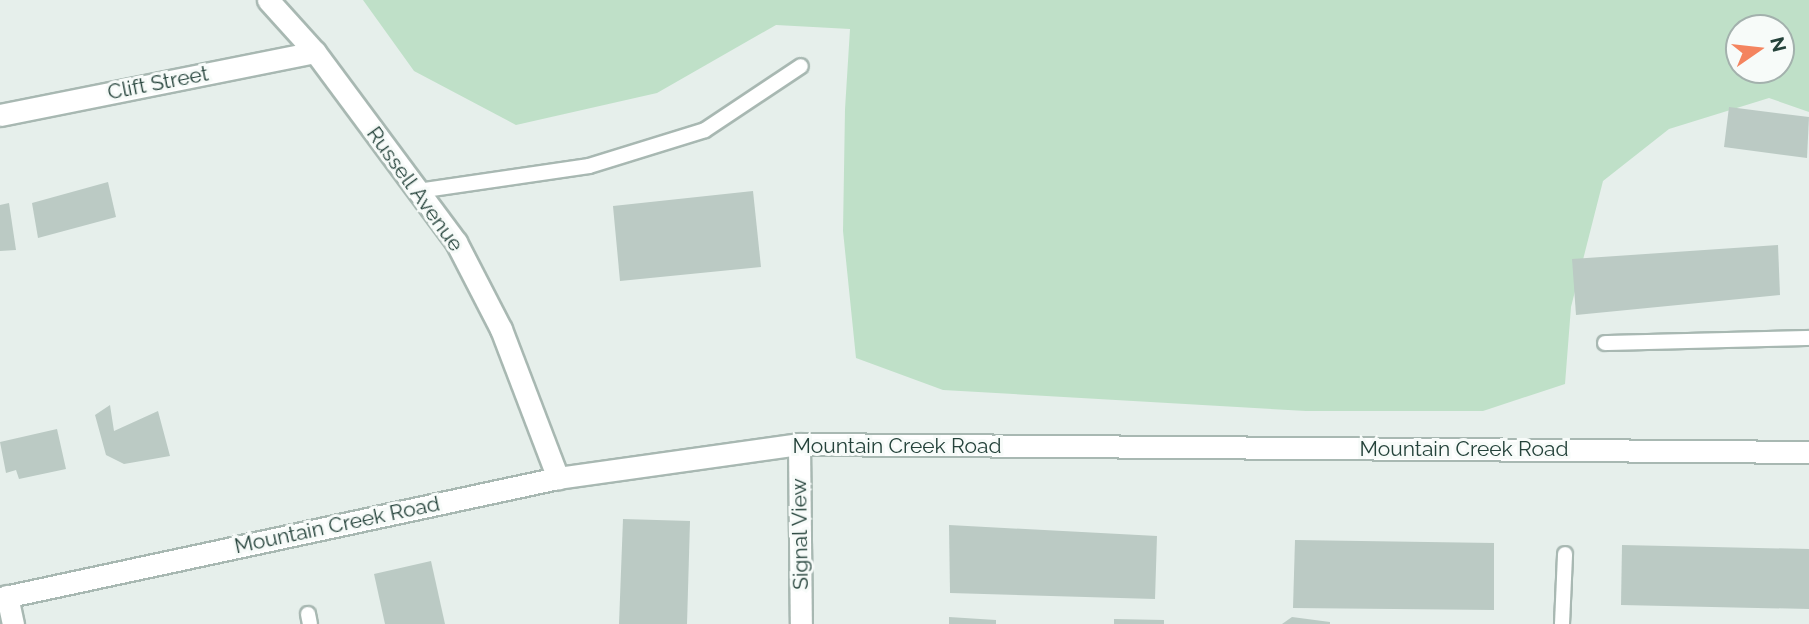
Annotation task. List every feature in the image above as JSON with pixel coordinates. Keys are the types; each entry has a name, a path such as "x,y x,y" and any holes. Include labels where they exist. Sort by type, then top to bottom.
{"main road":[{"name":"Russell Avenue","path":"268,0 315,52 456,242 500,329 558,478"},
{"name":"Clift Street","path":"0,115 315,52"},
{"name":"Mountain Creek Road","path":"3,597 558,478 799,444 1809,452"},
{"name":"Signal View","path":"799,444 801,624"},
{"path":"3,597 13,624"}],"lane":[{"path":"418,191 589,166 705,130 802,66"},
{"path":"1605,343 1809,338"},
{"path":"1562,624 1565,554"}],"green space":[{"path":"363,0 1809,0 1809,112 1769,98 1669,129 1603,181 1571,307 1565,384 1483,411 1306,411 943,390 856,358 843,231 845,109 850,29 776,25 657,93 516,125 414,71"}],"building":[{"path":"1729,107 1809,117 1807,158 1724,147"},
{"path":"108,182 116,217 38,238 32,203"},
{"path":"753,191 761,267 620,281 613,206"},
{"path":"9,203 16,250 0,251 0,205"},
{"path":"1778,245 1780,295 1576,315 1572,259"},
{"path":"110,405 114,431 158,411 170,456 124,464 106,455 95,415"},
{"path":"57,429 66,469 19,479 16,470 6,473 0,442"},
{"path":"623,519 690,521 687,624 619,624"},
{"path":"949,525 1157,536 1155,599 950,593"},
{"path":"1295,540 1494,543 1494,610 1293,608"},
{"path":"1622,545 1809,549 1809,609 1621,605"},
{"path":"431,561 445,624 385,624 374,574"},
{"path":"949,617 996,620 996,624 949,624"},
{"path":"1292,617 1330,622 1330,624 1282,624"},
{"path":"1114,619 1164,620 1164,624 1114,624"}]}
